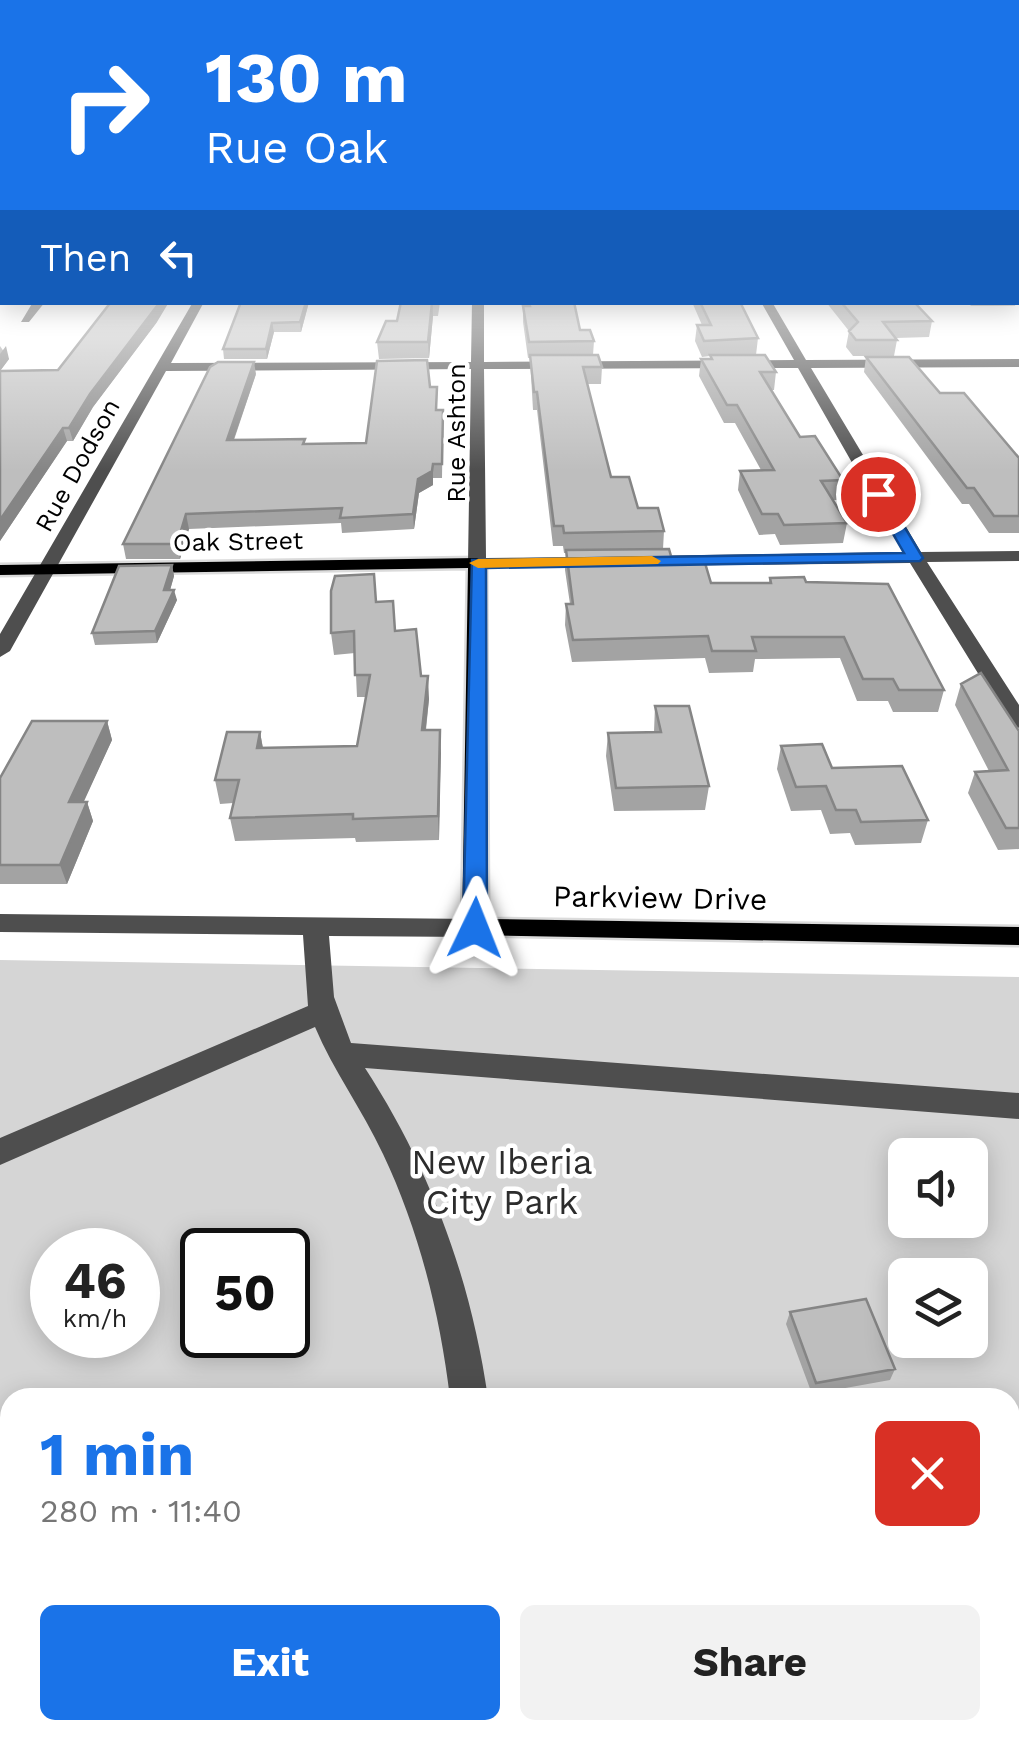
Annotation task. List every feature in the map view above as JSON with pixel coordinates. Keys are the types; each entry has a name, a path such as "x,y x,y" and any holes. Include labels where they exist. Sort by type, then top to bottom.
{"main road":[{"name":"Oak Street","path":"0,570 478,563"},
{"path":"475,928 478,563"},
{"name":"Parkview Drive","path":"475,928 1019,936"}],"street":[{"path":"25,318 33,309"},
{"name":"Rue Dodson","path":"0,652 195,309"},
{"name":"Rue Ashton","path":"478,309 478,563"},
{"path":"770,309 915,558 1019,722"},
{"path":"160,367 1019,364"},
{"path":"478,563 1019,556"},
{"name":"Parkview Drive","path":"0,923 475,928"},
{"path":"316,926 314,977 320,1013 339,1054 396,1148 424,1214 466,1364 468,1388"},
{"path":"0,1152 320,1013"},
{"path":"339,1054 1019,1106"}],"green space":[{"name":"New Iberia City Park","path":"0,960 1019,977 1019,1388 0,1388"}],"building":[{"path":"105,309 155,309 69,428 63,428 0,520 0,371 58,370"},
{"path":"238,309 304,309 300,322 272,323 266,349 223,349"},
{"path":"399,309 431,309 428,342 377,342 386,321 397,321"},
{"path":"524,309 576,309 580,330 590,330 594,341 529,342"},
{"path":"703,309 744,309 758,338 704,341 697,325 711,325"},
{"path":"847,309 921,309 932,321 883,322 897,340 856,340 849,331 858,322"},
{"path":"530,355 598,355 602,367 583,367 611,477 629,477 638,508 658,508 664,531 564,533 563,526 554,526"},
{"path":"710,355 765,355 776,372 760,372 800,437 815,436 843,480 821,481 847,523 784,525 778,514 762,514 740,471 774,470 737,405 727,405 701,359 712,359"},
{"path":"866,357 909,357 940,393 964,393 1019,458 1019,516 994,516 974,488 967,488"},
{"path":"427,360 430,387 437,387 436,410 443,410 442,464 433,464 432,471 418,479 413,514 340,518 342,508 186,514 177,544 123,544 210,367 218,362 254,362 227,440 305,439 303,444 366,443 377,361"},
{"path":"669,549 673,563 705,563 711,583 771,583 770,578 804,577 806,582 888,584 944,690 899,690 893,679 863,679 844,637 752,637 756,651 712,651 708,636 573,640 566,604 573,604 566,550"},
{"path":"172,565 164,590 174,590 155,631 92,633 119,566"},
{"path":"374,574 376,602 393,601 395,631 416,629 421,676 428,676 422,730 440,730 438,816 230,818 239,780 215,780 227,732 260,732 257,748 357,746 370,675 355,675 354,631 331,633 331,591 335,576"},
{"path":"981,673 1019,731 1019,828 1006,828 975,772 1008,770 961,684"},
{"path":"655,706 689,706 709,786 616,788 608,733 661,732"},
{"path":"32,721 107,721 69,802 87,802 60,865 0,865 0,778"},
{"path":"822,744 832,768 902,766 928,820 861,822 856,810 836,810 826,786 796,787 781,746"},
{"path":"866,1299 895,1369 816,1383 790,1312"}],"slow traffic":[{"path":"478,563 652,561"}],"route":[{"path":"475,928 479,815 478,563 915,558 878,494"}]}
